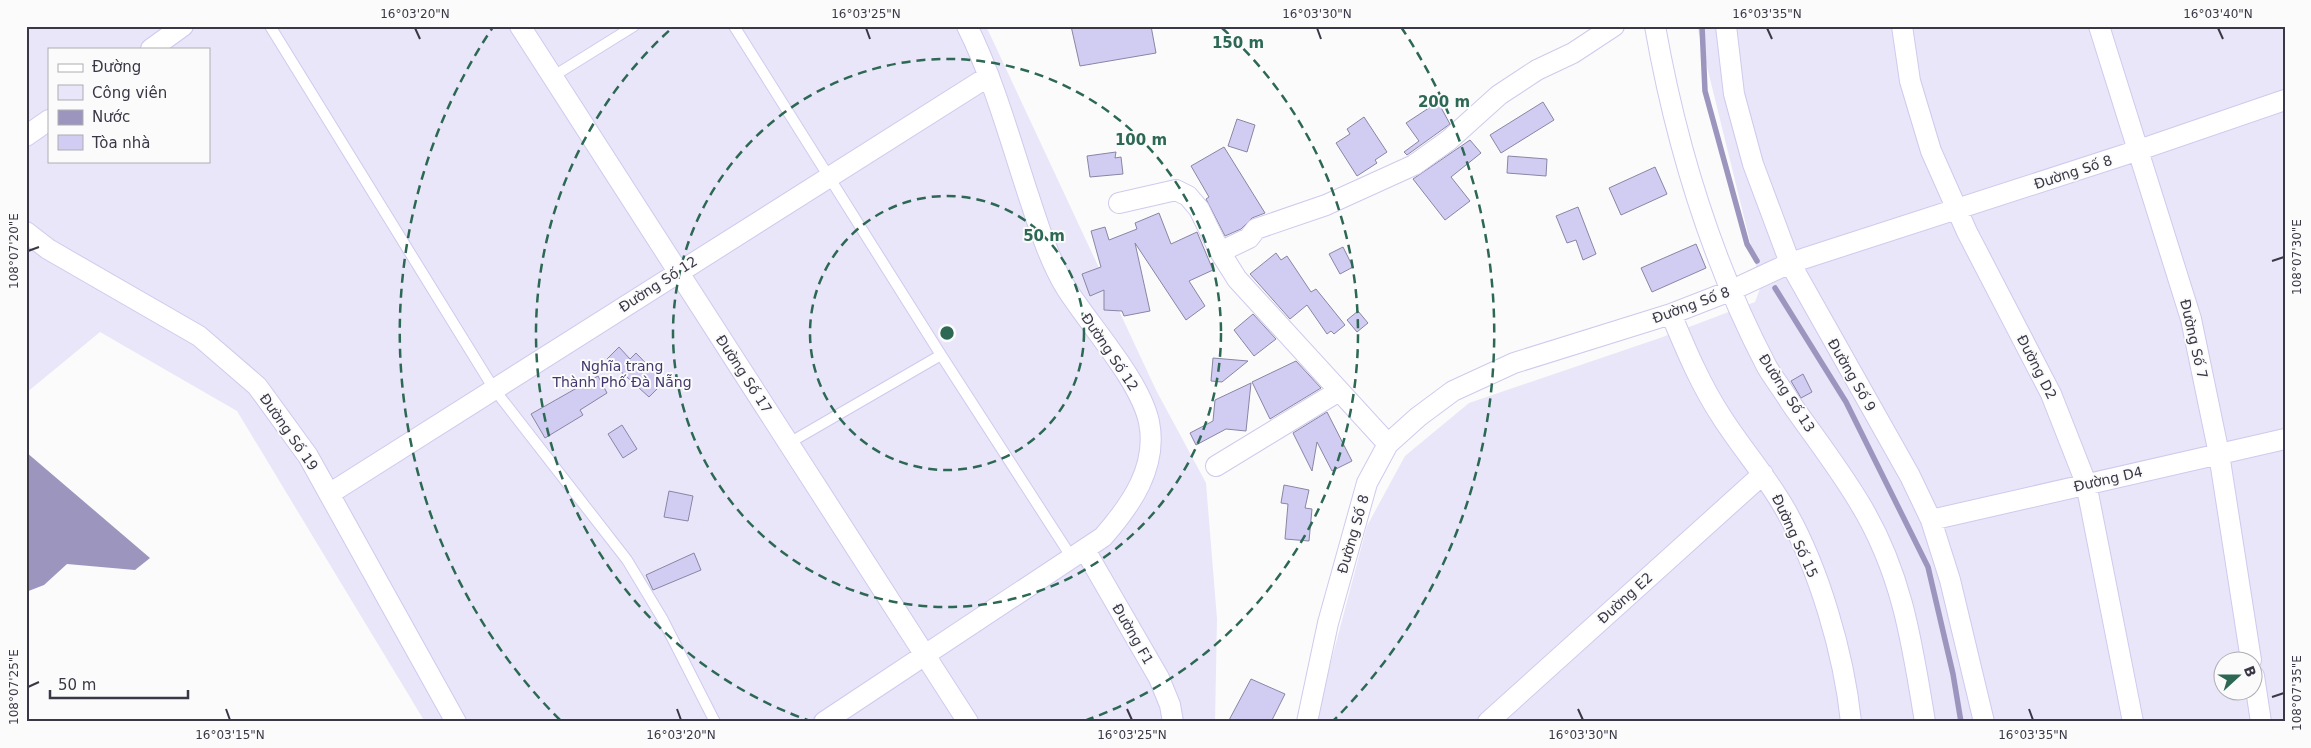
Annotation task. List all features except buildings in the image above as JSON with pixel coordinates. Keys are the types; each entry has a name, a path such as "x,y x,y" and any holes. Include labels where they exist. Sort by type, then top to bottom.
{"street":[{"path":"152,48 183,26"},
{"name":"Đường Số 17","path":"520,26 968,722"},
{"name":"Đường Số 12","path":"824,722 1102,537 1132,499 1145,474 1151,450 1149,423 1140,396 1065,286 1052,260 1038,224 989,76 967,26"},
{"path":"1220,252 1249,238 1256,228 1326,205 1414,165 1449,140 1499,95 1537,70 1574,53 1614,26"},
{"name":"Đường Số 13","path":"1655,26 1666,86 1688,175 1730,291 1768,369 1859,502 1883,547 1905,609 1925,722"},
{"name":"Đường Số 9","path":"1726,26 1734,94 1742,129 1790,263 1910,476 1931,520 1950,580 1984,722"},
{"name":"Đường D2","path":"1902,26 1910,81 1928,142 1957,210 2051,394 2086,483 2133,722"},
{"name":"Đường Số 7","path":"2099,26 2191,319 2219,454 2249,650"},
{"name":"Đường Số 12","path":"329,494 678,271 989,76"},
{"name":"Đường Số 8","path":"1307,722 1328,623 1367,484 1388,444 1453,391 1481,376 1514,363 1671,314 1730,291 1790,263 1957,210 2285,100"},
{"path":"26,136 48,121"},
{"path":"1119,203 1176,190 1188,196 1199,209 1220,252 1237,279 1388,444"},
{"name":"Đường Số 19","path":"26,232 48,249 199,336 257,386 308,456 456,722"},
{"name":"Đường Số 15","path":"1671,314 1694,369 1723,419 1763,474 1786,511 1804,550 1829,615 1846,678 1851,722"},
{"path":"1216,466 1339,391"},
{"name":"Đường D4","path":"1931,520 2285,439"},
{"name":"Đường E2","path":"1488,722 1763,474"},
{"name":"Đường F1","path":"1078,554 1159,678 1170,705 1173,722"},
{"path":"2258,700 2261,722"}],"lane":[{"path":"270,26 494,389 627,560 645,586 715,722"},
{"path":"552,76 634,26"},
{"path":"734,26 830,175 941,355 1078,554"},
{"path":"790,443 941,355"}],"green space":[{"name":"Nghĩa trang Thành Phố Đà Nẵng","path":"26,26 986,26 1156,390 1206,483 1217,619 1215,722 425,722 237,411 100,332 26,393"},
{"path":"1697,26 2285,26 2285,722 1315,722 1367,526 1405,456 1469,403 1660,338 1755,302 1761,286"}],"water":[{"path":"26,452 150,558 135,570 67,564 44,585 26,592"}],"waterway":[{"path":"1702,26 1705,91 1747,244 1757,261"},
{"path":"1775,288 1846,402 1928,567 1953,674 1961,722"}]}
